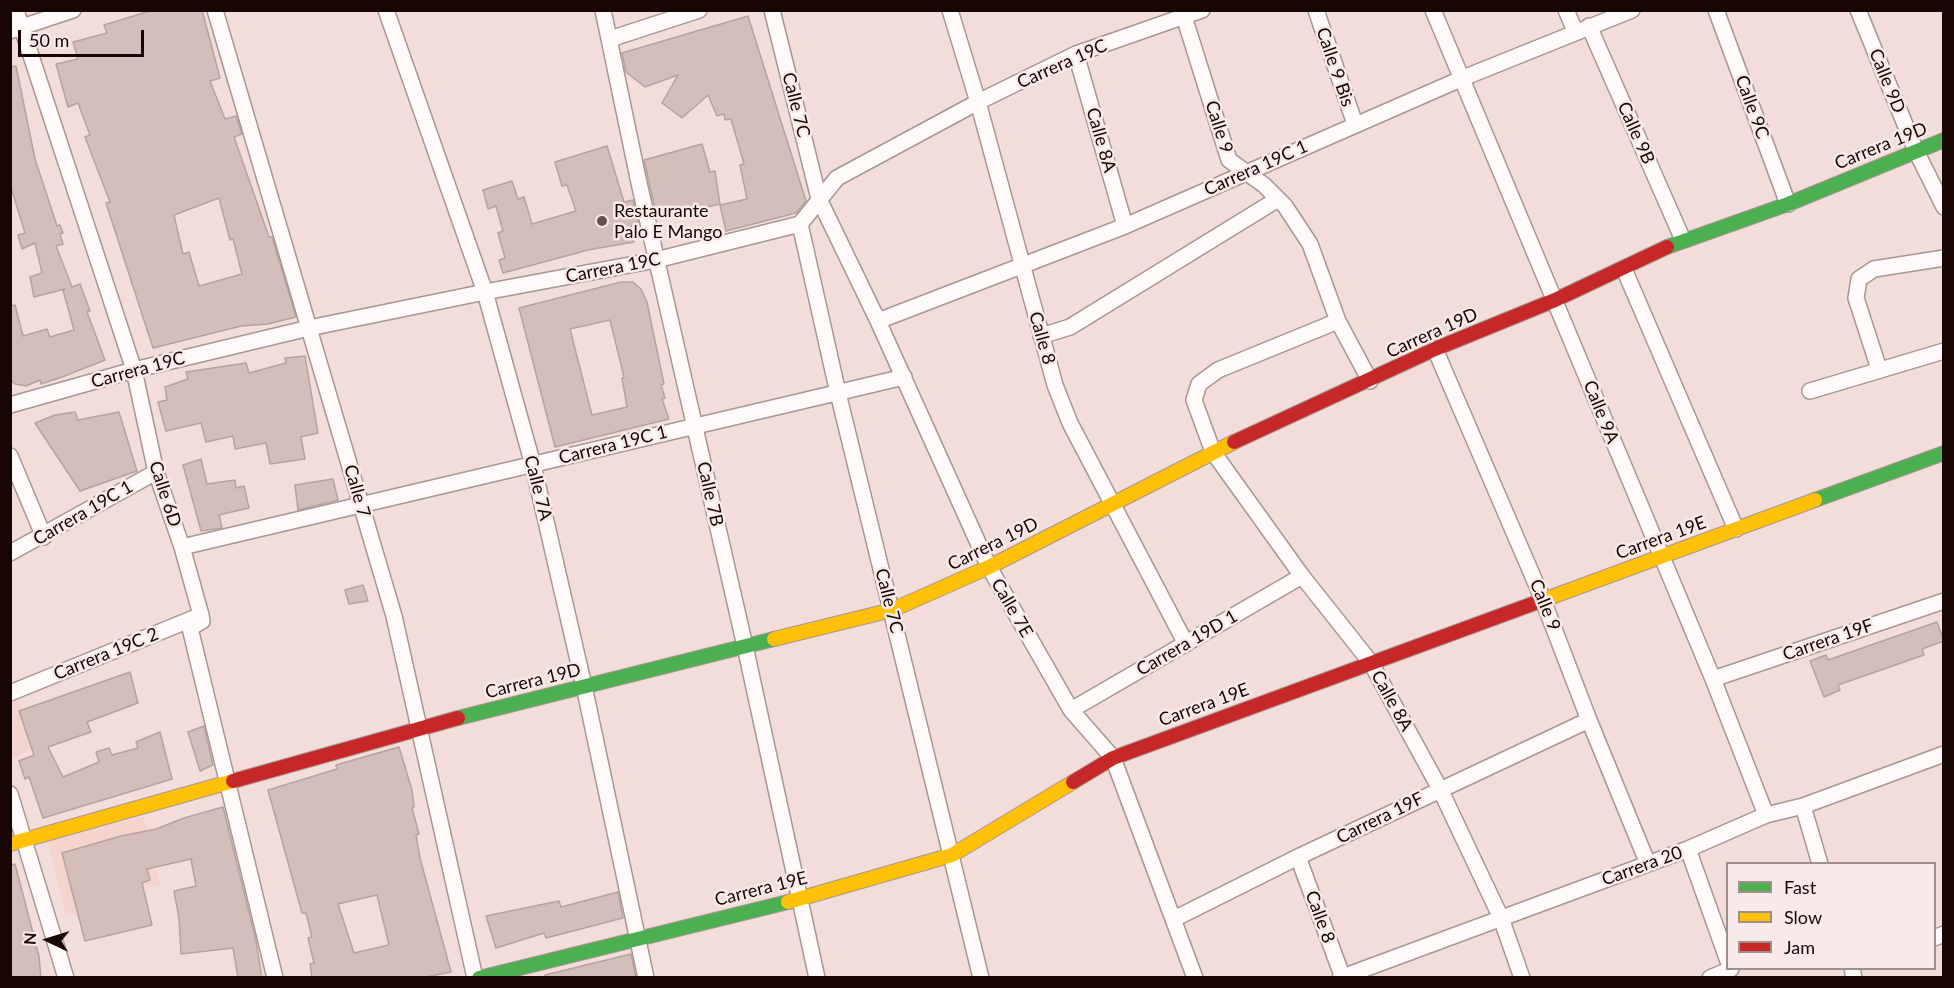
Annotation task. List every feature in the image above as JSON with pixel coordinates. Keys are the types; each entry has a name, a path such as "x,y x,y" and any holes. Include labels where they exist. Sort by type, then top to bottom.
{"street":[{"name":"Calle 6D","path":"16,10 16,29 134,370 156,472 182,547 201,615"},
{"path":"16,29 73,10"},
{"name":"Calle 7","path":"215,10 394,616 477,978"},
{"name":"Calle 7A","path":"386,10 485,292 533,465 584,686 646,978"},
{"name":"Calle 7B","path":"603,10 656,261 745,646 817,978"},
{"path":"610,39 699,10"},
{"name":"Calle 7C","path":"772,10 819,199"},
{"name":"Calle 8","path":"950,10 978,102 1055,385 1070,423 1186,644"},
{"name":"Carrera 19C","path":"10,405 134,370 309,328 485,292 656,261 800,224 837,178 978,102 1076,54 1182,13 1202,10"},
{"name":"Calle 9 Bis","path":"1316,10 1354,124"},
{"name":"Calle 9A","path":"1433,10 1713,679 1766,815"},
{"name":"Calle 9B","path":"1566,10 1582,29 1683,240"},
{"name":"Carrera 19C 1","path":"878,321 1125,226 1354,124 1632,10"},
{"name":"Calle 9C","path":"1716,10 1788,204"},
{"name":"Calle 9D","path":"1858,10 1916,151 1944,207"},
{"name":"Calle 9","path":"1182,13 1229,160 1278,200 1310,244 1338,321 1370,381"},
{"name":"Calle 8A","path":"1076,54 1125,226"},
{"name":"Carrera 19D","path":"10,844 419,728 892,610 989,567 1213,452 1435,349 1555,300 1683,240 1788,204 1944,140"},
{"name":"Calle 7E","path":"819,199 904,377 989,567 1071,710 1113,758 1196,978"},
{"path":"1041,336 1070,327 1278,200"},
{"name":"Calle 7C","path":"800,224 838,393 981,978"},
{"path":"1879,369 1856,298 1859,279 1874,269 1944,258"},
{"path":"1624,269 1736,529"},
{"name":"Calle 8A","path":"1338,321 1218,370 1199,384 1194,400 1213,452 1302,576 1371,663 1440,789 1501,918 1522,978"},
{"name":"Calle 9","path":"1435,349 1543,600 1648,864"},
{"path":"1810,391 1944,351"},
{"name":"Carrera 19C 1","path":"182,547 533,465 694,424 904,377"},
{"name":"Carrera 19E","path":"477,978 799,899 951,855 1113,758 1944,453"},
{"path":"10,456 44,537"},
{"name":"Carrera 19C 1","path":"10,553 44,537 156,472"},
{"name":"Carrera 19D 1","path":"1071,710 1302,576"},
{"name":"Carrera 19F","path":"1713,679 1944,601"},
{"path":"201,615 202,621 190,628 275,978"},
{"name":"Carrera 19C 2","path":"10,693 201,615"},
{"name":"Carrera 19F","path":"1174,919 1298,857 1589,720"},
{"name":"Carrera 20","path":"1342,977 1688,849 1766,815 1803,806 1944,754"},
{"path":"10,794 26,840 66,978"},
{"path":"1803,806 1819,862"},
{"path":"1688,849 1726,958"},
{"name":"Calle 8","path":"1298,857 1342,977"},
{"path":"1710,978 1728,970"}],"shaded area":[{"path":"18,700 37,747 11,758 11,703"},
{"path":"144,817 160,885 142,889 143,897 66,916 48,840"}],"building":[{"path":"153,10 202,10 220,78 210,81 225,119 236,116 242,134 234,137 269,237 272,237 296,317 268,324 241,326 153,348 106,203 110,202 85,137 90,135 78,103 68,107 56,64 78,59 73,42 107,33 104,25","holes":["219,198 230,240 233,239 242,274 199,286 189,252 183,254 174,215"]},
{"path":"748,16 806,201 796,213 726,231 720,205 747,199 740,165 744,164 731,119 725,120 724,114 717,116 708,95 682,118 662,103 678,75 645,87 626,72 622,53"},
{"path":"16,66 35,159 57,226 60,225 63,233 60,234 63,244 56,246 72,287 80,284 90,311 87,312 105,360 41,384 40,380 26,386 15,384 10,379 10,306 15,305 23,336 47,329 50,337 74,330 63,290 65,289 34,297 30,277 42,273 35,243 22,249 18,235 25,233 10,184 10,67"},
{"path":"702,144 710,172 715,171 720,204 657,218 644,160"},
{"path":"607,146 624,202 633,200 638,222 630,227 634,242 588,250 503,273 499,260 505,258 498,233 503,231 496,206 488,209 483,190 512,181 518,199 524,197 532,224 576,211 567,185 562,186 555,162"},
{"path":"621,282 633,282 641,289 647,302 664,384 661,385 665,398 662,399 669,419 555,447 519,308","holes":["610,320 624,377 622,378 627,407 592,415 570,329"]},
{"path":"305,356 318,433 301,437 305,459 270,464 266,443 235,449 233,436 206,442 201,423 166,431 158,402 167,400 165,387 188,379 186,372 246,363 249,373 286,363 285,358"},
{"path":"75,412 78,420 119,412 137,471 80,491 35,423 55,415"},
{"path":"201,459 207,484 235,480 236,488 244,486 249,508 219,515 222,528 201,531 183,465"},
{"path":"333,479 338,500 298,510 295,485"},
{"path":"363,585 368,601 349,604 345,590"},
{"path":"1937,622 1944,641 1922,649 1924,655 1838,685 1840,690 1824,697 1810,661 1826,655 1828,660"},
{"path":"130,672 138,703 87,722 91,732 48,747 63,777 99,762 96,752 109,748 112,755 138,748 136,742 160,732 172,779 43,818 29,777 25,779 19,761 34,755 19,711"},
{"path":"204,726 213,765 200,771 188,732"},
{"path":"399,747 412,790 414,807 412,808 419,834 416,835 420,858 451,972 421,978 312,978 310,964 314,963 308,938 312,937 306,913 302,913 268,790 337,769 336,765","holes":["377,895 389,945 354,953 338,904"]},
{"path":"223,807 256,941 262,978 238,978 233,948 181,954 179,918 174,891 196,886 191,859 147,869 150,880 142,883 152,925 85,941 62,853 121,836 156,829"},
{"path":"15,864 39,956 41,978 10,978 10,865"},
{"path":"618,892 623,918 546,938 544,933 496,948 486,916 559,901 561,907"},
{"path":"631,954 636,978 545,978 545,975"}],"traffic: fast":[{"path":"1667,247 1788,204 1944,140"},
{"path":"1815,500 1944,453"},
{"path":"458,718 774,639"},
{"path":"479,978 788,902"}],"traffic: slow":[{"path":"774,639 892,610 989,567 1234,442"},
{"path":"1535,603 1815,500"},
{"path":"10,844 233,781"},
{"path":"788,902 952,855 1073,782"}],"traffic: jam":[{"path":"1234,442 1435,349 1555,300 1667,247"},
{"path":"1073,782 1113,758 1535,603"},
{"path":"233,781 458,718"}],"place":[{"name":"Restaurante Palo E Mango","path":"602,221"}]}
